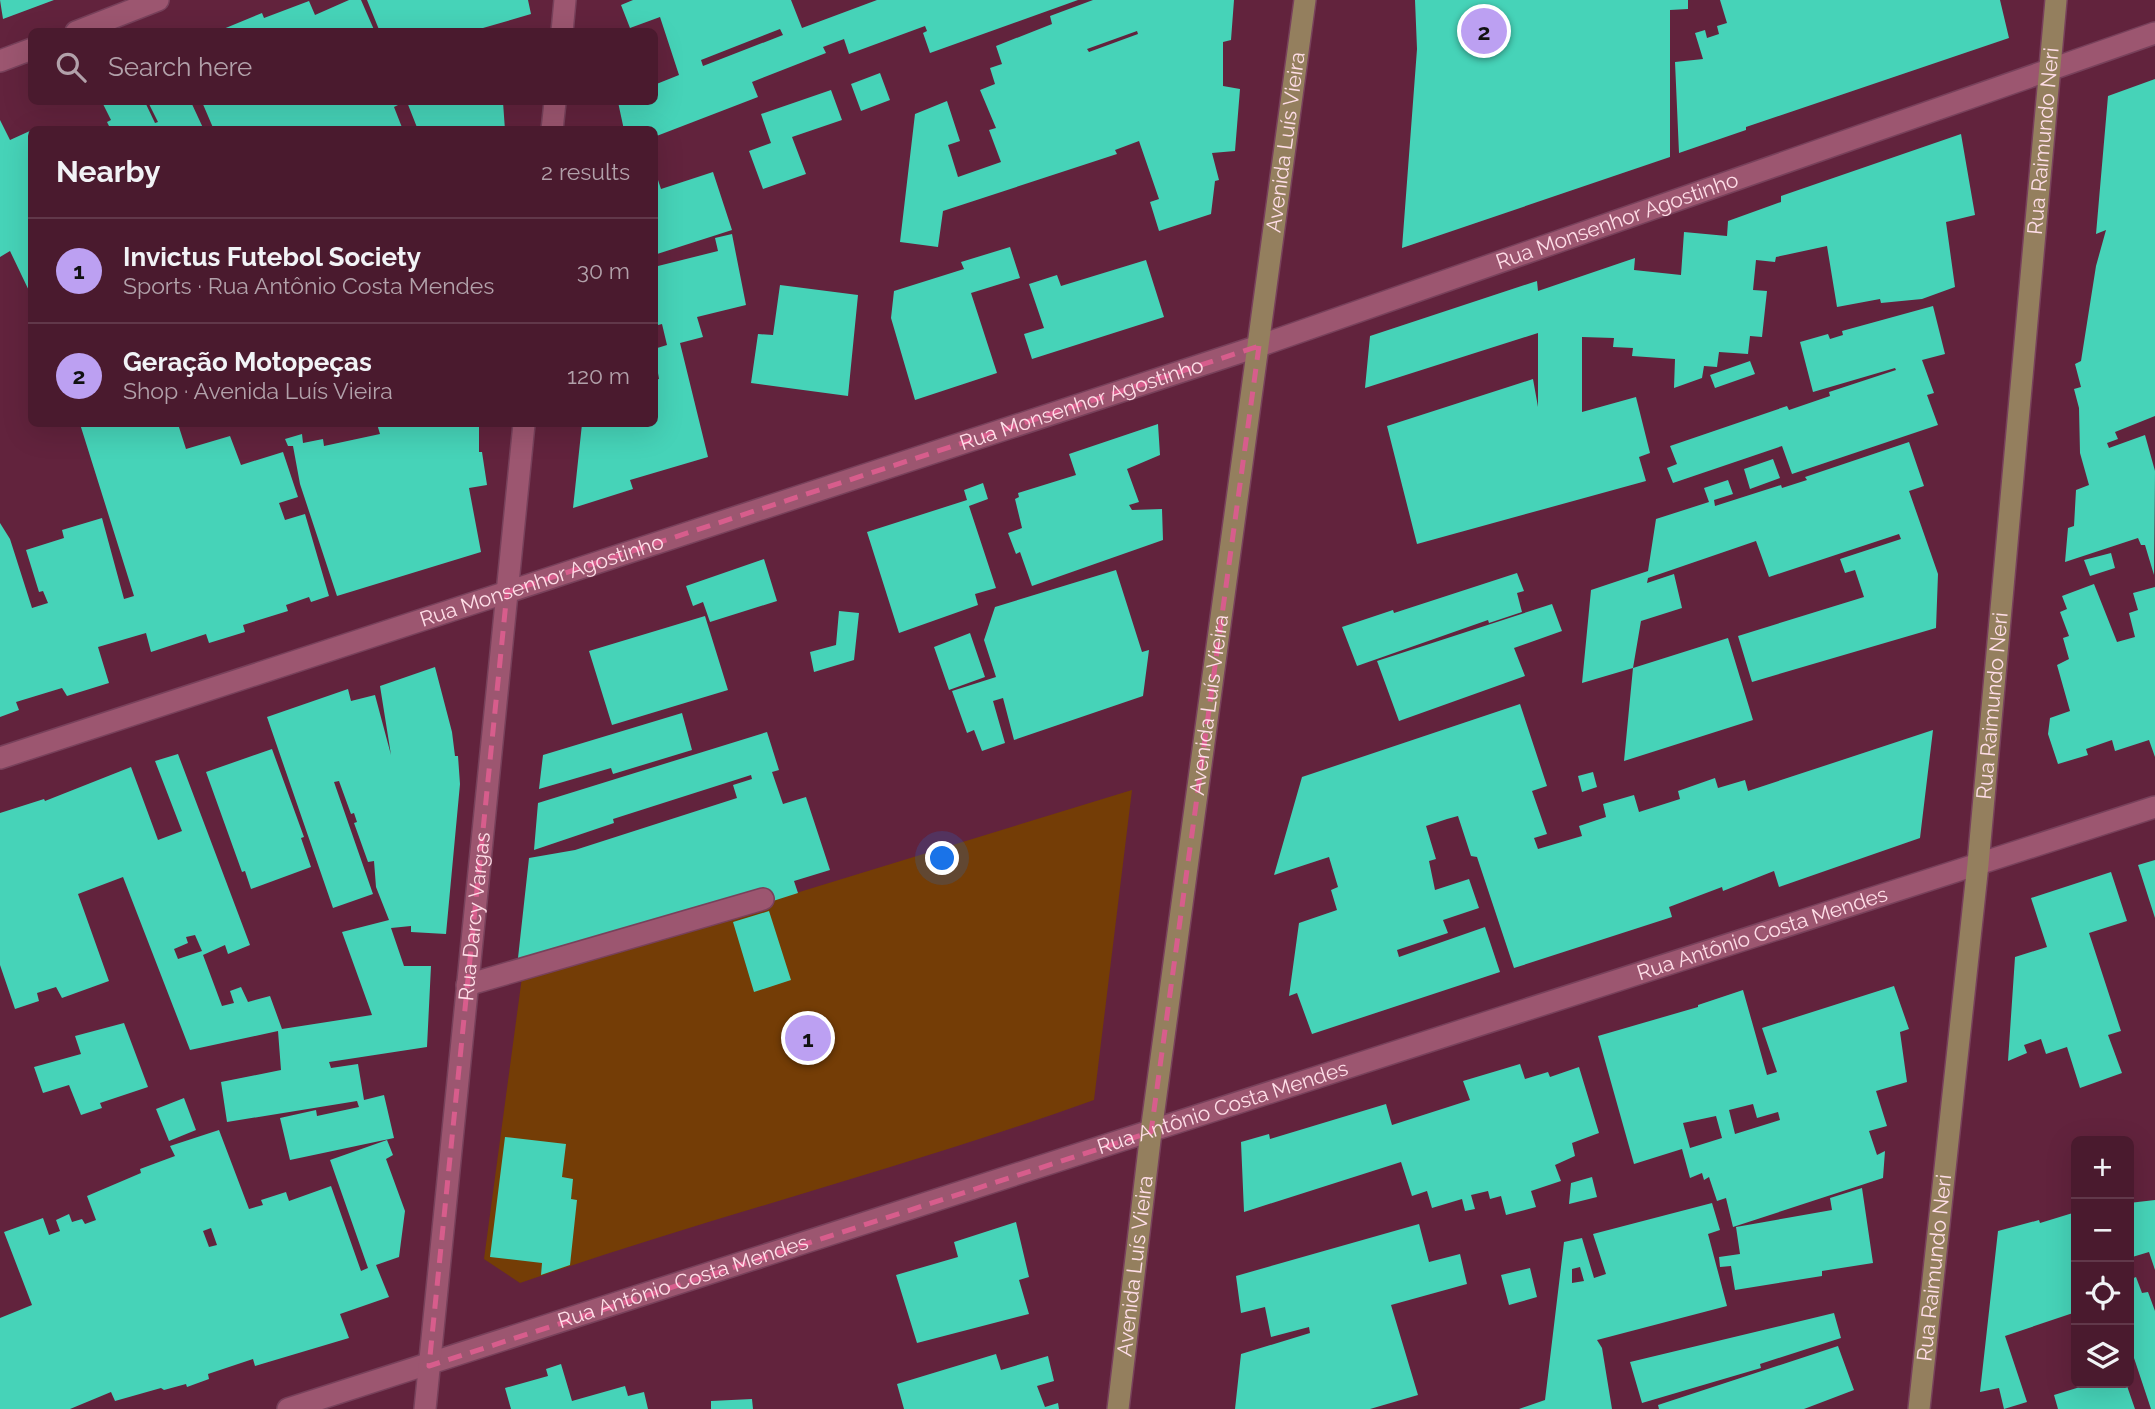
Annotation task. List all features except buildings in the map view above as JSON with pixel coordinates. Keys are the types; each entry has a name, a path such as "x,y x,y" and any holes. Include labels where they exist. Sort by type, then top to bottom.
{"main road":[{"name":"Avenida Luís Vieira","path":"1118,1409 1152,1132 1305,0"},
{"name":"Rua Raimundo Neri","path":"1919,1409 1978,864 2056,0"}],"street":[{"path":"86,28 158,0"},
{"path":"562,28 565,0"},
{"name":"Rua Monsenhor Agostinho","path":"0,758 1259,346 2155,33"},
{"path":"0,61 28,50"},
{"path":"552,126 555,105"},
{"name":"Rua Darcy Vargas","path":"425,1409 524,427"},
{"name":"Rua Antônio Costa Mendes","path":"288,1409 429,1366 2155,807"},
{"path":"467,985 763,899"}],"highlighted area":[{"path":"1259,346 1151,1132 429,1366 507,592"}],"shaded area":[{"path":"1132,790 1094,1100 951,1148 663,1236 520,1283 484,1259 522,977"}],"place":[{"name":"Geração Motopeças","path":"1484,31"},
{"name":"Invictus Futebol Society","path":"808,1038"}]}
